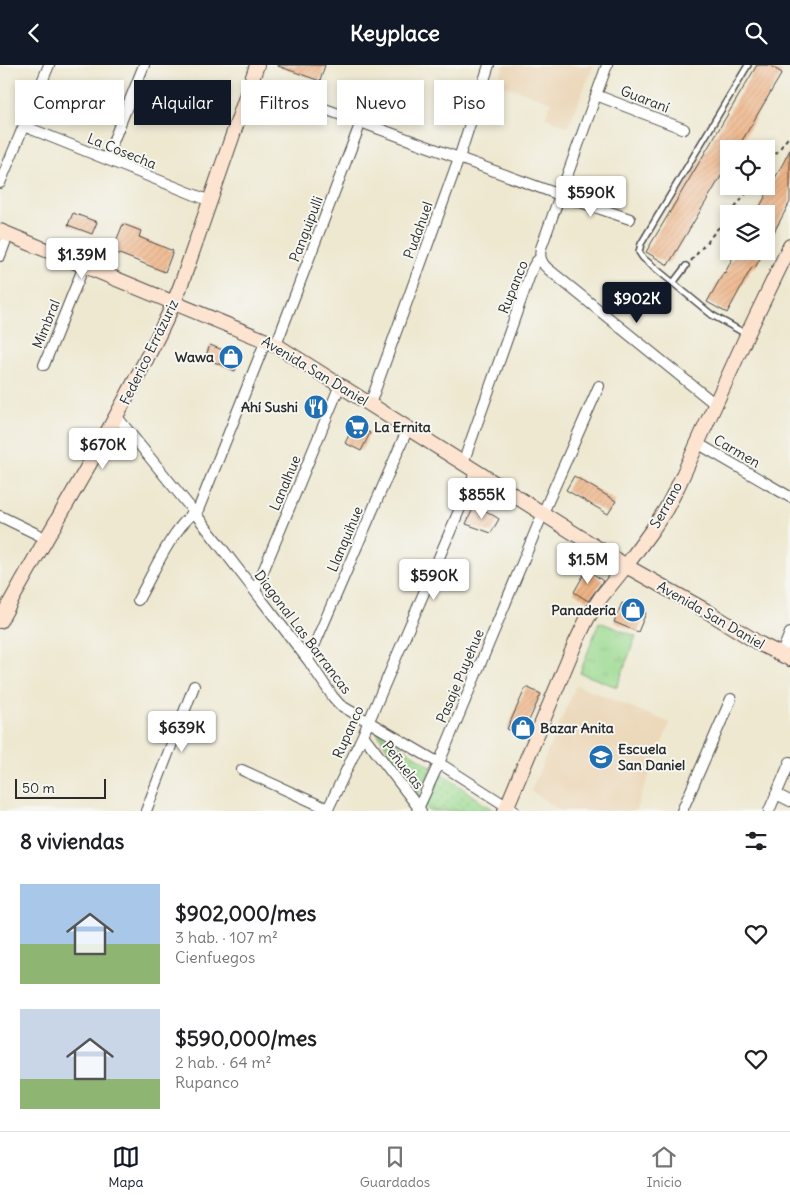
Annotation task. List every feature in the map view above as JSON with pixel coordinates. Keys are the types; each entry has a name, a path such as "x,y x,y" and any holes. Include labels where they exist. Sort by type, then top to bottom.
{"street":[{"path":"0,183 49,65"},
{"path":"106,159 144,65"},
{"name":"Federico Errázuriz","path":"252,80 257,65"},
{"name":"Pudahuel","path":"370,404 459,158 489,65"},
{"name":"Rupanco","path":"463,463 532,269 540,258 540,248 607,65"},
{"name":"Guaraní","path":"596,95 684,129"},
{"name":"Federico Errázuriz","path":"0,621 117,417 174,303 241,111"},
{"name":"Panguipulli","path":"138,600 173,535 184,521 195,513 271,343 360,125"},
{"path":"369,125 630,219"},
{"name":"La Cosecha","path":"24,126 210,201"},
{"path":"0,256 4,233"},
{"name":"Avenida San Daniel","path":"4,233 271,343 626,566 760,645 785,657"},
{"name":"Serrano","path":"508,809 582,629 601,597 626,566 666,509 747,335 786,265 790,246"},
{"path":"540,258 548,269 715,403"},
{"name":"Mimbral","path":"44,365 84,266"},
{"name":"Lanalhue","path":"255,591 340,385"},
{"name":"Pasaje Puyehue","path":"419,810 543,513 599,386"},
{"name":"Diagonal Las Barrancas","path":"117,417 195,513 308,660 340,705 439,763 508,809"},
{"name":"Llanquihue","path":"308,660 408,428"},
{"name":"Carmen","path":"697,443 790,497"},
{"name":"Rupanco","path":"327,810 363,735 476,471"},
{"path":"0,516 47,539"},
{"path":"785,657 790,633"},
{"path":"146,811 194,686"},
{"path":"682,811 731,699"},
{"name":"Peñuelas","path":"363,735 419,810"},
{"path":"769,811 790,762"},
{"path":"242,770 327,810"},
{"path":"776,795 790,801"}],"lane":[{"path":"747,335 712,315 643,258 639,252 748,65"},
{"path":"674,283 686,266"}],"path":[{"path":"775,155 790,135"},
{"path":"737,205 745,195"},
{"path":"686,266 720,226"}],"shaded area":[{"path":"504,65 594,65 568,127 545,117 552,102 504,85 504,80 498,80"},
{"name":"Escuela San Daniel","path":"576,685 670,723 635,811 561,811 531,791"}],"green space":[{"path":"599,622 636,636 617,687 580,673"},
{"path":"375,729 432,767 417,797"},
{"path":"441,773 494,811 429,811 425,806"}],"building":[{"path":"278,65 325,65 320,80"},
{"path":"757,65 769,65 782,73 742,140 720,140 720,178 668,265 646,252"},
{"path":"790,150 790,202 775,230 775,205 761,205 766,195 775,195 775,178"},
{"path":"73,213 97,222 92,234 68,225"},
{"path":"123,224 141,231 139,237 173,251 165,272 112,251"},
{"path":"732,260 759,260 755,268 752,267 727,313 707,302"},
{"path":"210,345 241,357 235,371 205,358"},
{"path":"354,425 370,433 361,451 345,443"},
{"path":"574,476 616,501 608,514 566,490"},
{"path":"475,504 499,519 491,533 466,524"},
{"path":"587,569 603,581 588,601 574,592"},
{"path":"622,603 646,613 638,632 614,622"},
{"path":"526,687 541,694 522,736 507,729"}],"place":[{"name":"Wawa","path":"231,357"},
{"name":"Ahí Sushi","path":"316,407"},
{"name":"La Ernita","path":"357,427"},
{"name":"Panadería","path":"633,610"},
{"name":"Bazar Anita","path":"523,728"},
{"name":"Escuela San Daniel","path":"601,757"}]}
